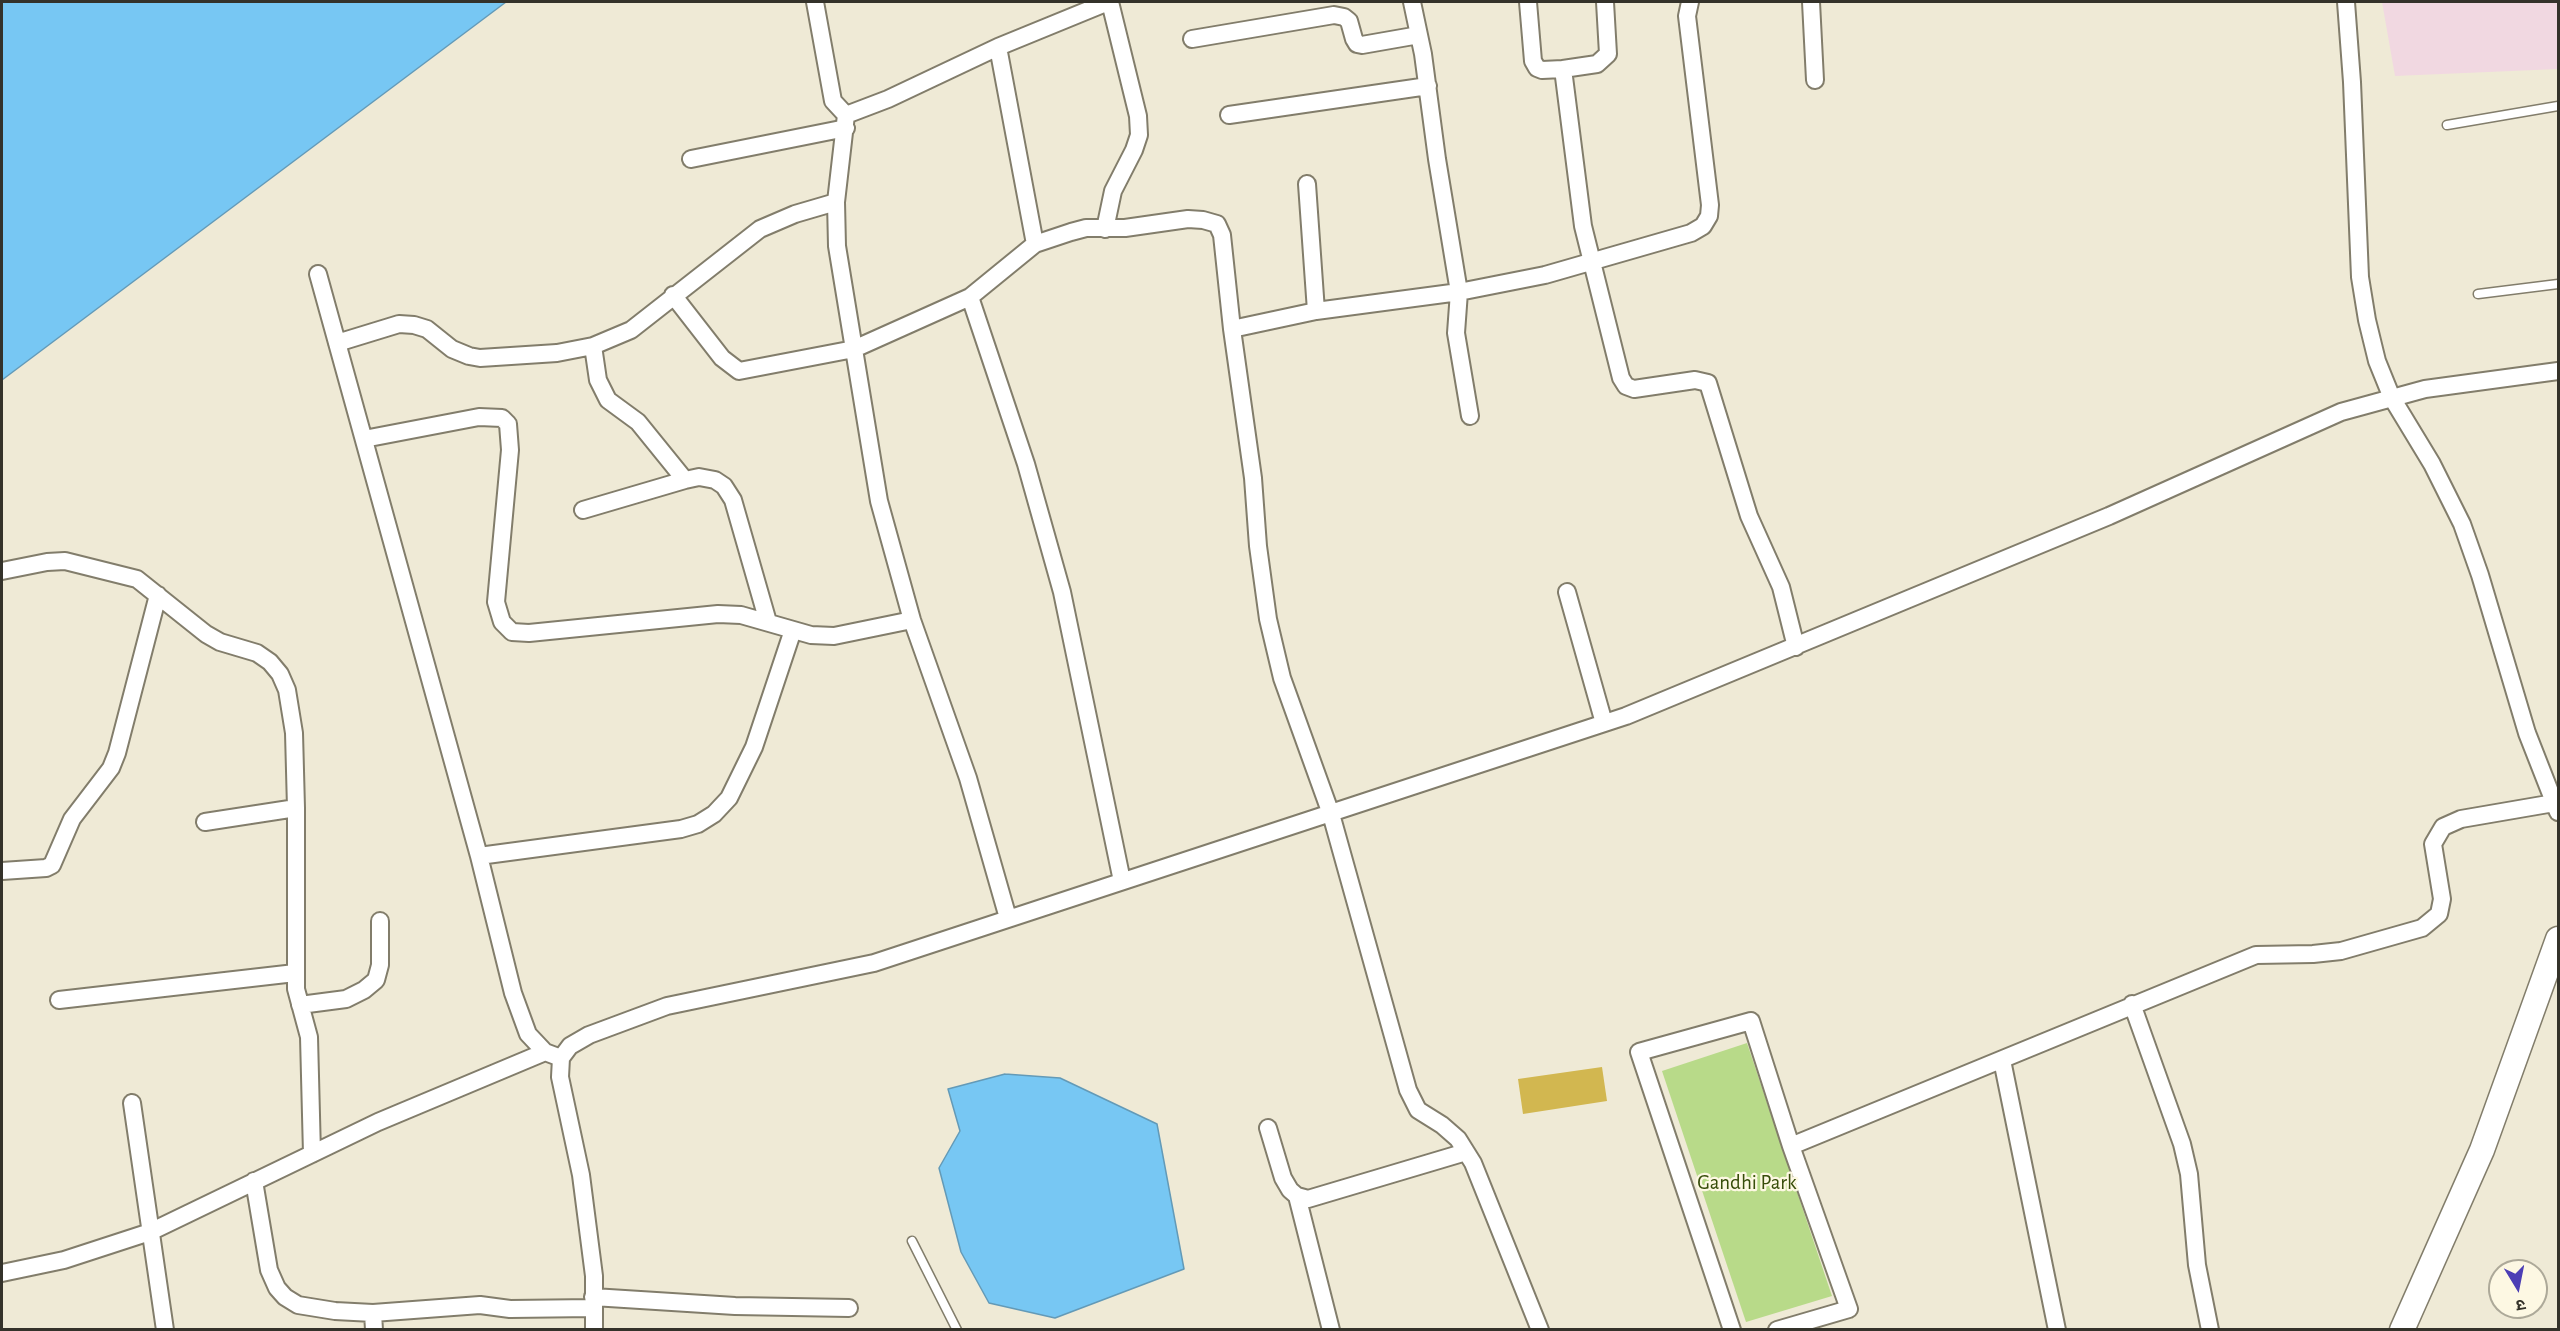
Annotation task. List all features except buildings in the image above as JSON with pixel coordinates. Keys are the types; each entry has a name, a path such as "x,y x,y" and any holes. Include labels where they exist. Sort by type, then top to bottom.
{"main road":[{"path":"2402,1329 2482,1150 2559,939"}],"street":[{"path":"815,2 833,101 846,121 836,202 837,246 879,501 912,620 968,778 1008,918"},
{"path":"691,159 846,121 998,47 1109,2 1138,116 1139,135 1113,191 1105,229"},
{"path":"1412,2 1428,86 1437,159 1459,292 1456,333 1470,416"},
{"path":"1528,2 1533,61 1537,68 1542,70 1597,64 1608,54 1605,2"},
{"path":"1232,329 1316,311 1459,292 1545,274 1691,233 1703,226 1709,216 1710,205 1687,16 1690,2"},
{"path":"1811,2 1815,80"},
{"path":"1791,1146 2256,955 2341,951 2422,928 2439,914 2442,898 2433,844 2443,827 2461,819 2556,808 2527,733 2480,575 2462,524 2432,464 2392,398 2377,361 2360,277 2352,82 2346,2"},
{"path":"1192,39 1334,15 1344,17 1349,21 1357,44 1419,35"},
{"path":"998,47 1035,244"},
{"path":"1563,69 1583,226 1621,378 1626,386 1641,389 1695,380 1708,383 1749,516 1781,588 1796,647"},
{"path":"1229,116 1428,86"},
{"path":"1307,184 1316,311"},
{"path":"337,343 399,324 427,329 452,348 469,356 480,358 557,353 594,346 631,330 760,229 795,214 836,202"},
{"path":"674,295 722,358 739,371 854,349 970,297 1035,244 1078,230 1188,219 1217,224 1222,236 1232,329 1253,478 1258,546 1269,619 1282,678 1331,814 1408,1090 1418,1110 1442,1125 1458,1139 1466,1152 1540,1329"},
{"path":"318,274 479,856 521,1018 528,1034 553,1055 560,1077 581,1175 594,1276 594,1329"},
{"path":"970,297 1026,465 1062,592 1096,767 1122,881"},
{"path":"594,346 598,380 608,400 638,422 685,480"},
{"path":"3,1268 64,1260 150,1232 378,1122 553,1055 590,1035 667,1006 874,963 1604,723 1796,647 2109,516 2341,412 2425,389 2559,371"},
{"path":"364,439 479,417 502,418 508,424 510,450 496,602 502,622 512,632 530,633 718,614 741,615 811,635 834,636 912,620"},
{"path":"583,510 685,480 699,477 716,480 724,486 733,500 768,622"},
{"path":"2,572 37,563 65,561 122,573 137,579 206,634 220,642 257,653 270,662 280,674 291,710 296,808 296,974 300,1005 309,1036 312,1154"},
{"path":"1567,592 1604,723"},
{"path":"2,871 46,868 52,865 72,819 111,768 158,595"},
{"path":"479,856 681,829 698,824 714,814 729,798 754,747 793,630"},
{"path":"206,822 296,808"},
{"path":"300,1005 346,999 364,990 376,980 380,965 380,921"},
{"path":"59,1000 296,974"},
{"path":"2132,1004 2182,1144 2188,1174 2197,1265 2210,1329"},
{"path":"1732,1329 1639,1052 1751,1021 1791,1146 1849,1309 1777,1329"},
{"path":"2002,1060 2057,1329"},
{"path":"132,1103 165,1329"},
{"path":"1268,1128 1283,1178 1290,1190 1297,1196 1308,1199 1466,1152"},
{"path":"254,1181 269,1270 277,1288 285,1297 298,1305 312,1308 373,1321 480,1305 510,1309 593,1302 849,1308"},
{"path":"1297,1196 1331,1329"}],"lane":[{"path":"2447,125 2559,106"},
{"path":"2478,294 2559,284"},
{"path":"912,1241 957,1329"}],"shaded area":[{"path":"2382,2 2558,2 2558,69 2395,76"}],"green space":[{"name":"Gandhi Park","path":"1747,1043 1832,1296 1746,1322 1662,1071"}],"water":[{"path":"2,2 506,2 2,380"},
{"path":"1005,1074 1060,1078 1157,1124 1184,1269 1055,1318 989,1303 961,1252 939,1168 960,1131 948,1089"}]}
